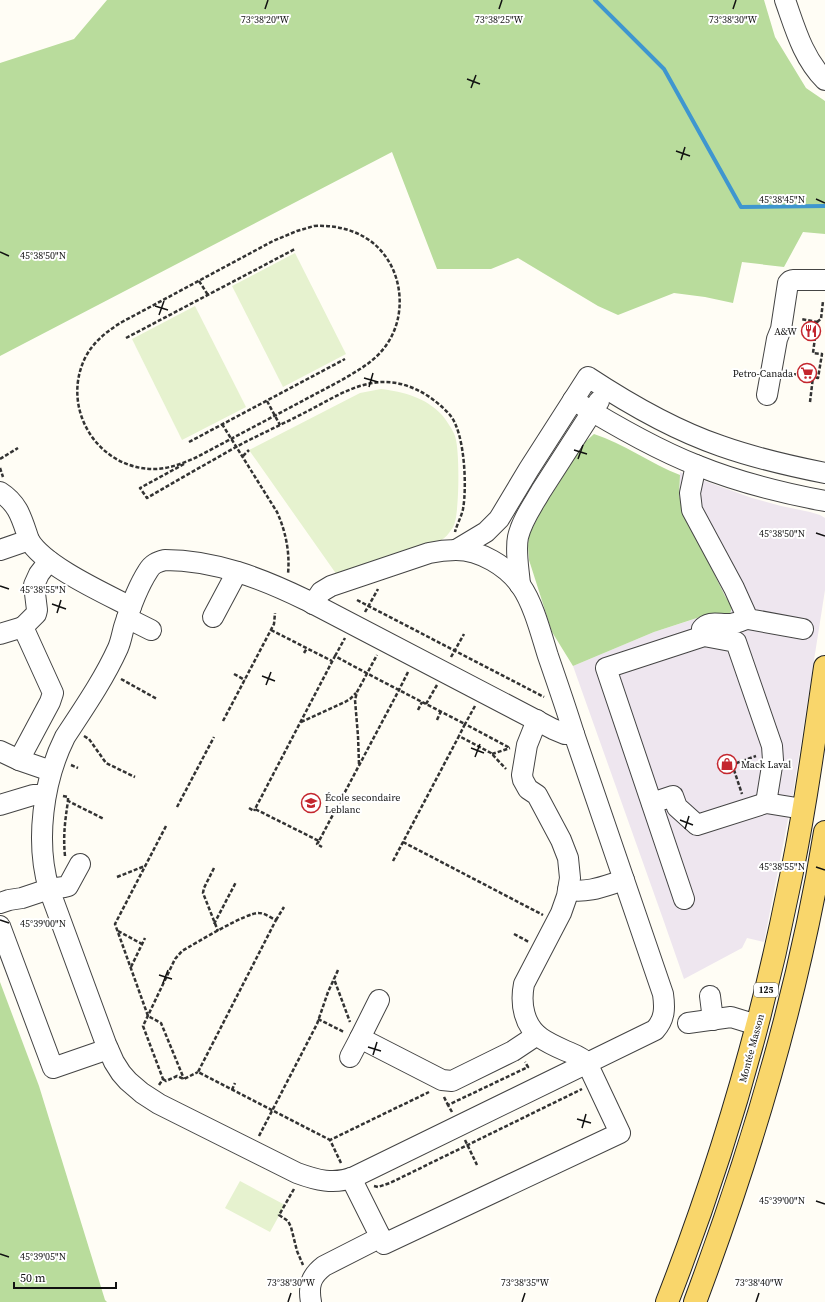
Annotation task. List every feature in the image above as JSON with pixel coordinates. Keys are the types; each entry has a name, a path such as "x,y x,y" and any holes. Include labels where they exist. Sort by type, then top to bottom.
{"main road":[{"name":"Montée Masson","path":"667,1302 692,1237 715,1170 757,1025 787,897 803,809 825,667"},
{"path":"695,1302 755,1129 775,1058 809,918 825,832"}],"street":[{"path":"785,0 804,50 817,72 825,80"},
{"path":"767,395 777,339 782,329 788,283 793,280 825,280"},
{"path":"456,550 486,532 499,519 588,377 642,410 715,444 771,461 825,473"},
{"path":"520,585 517,547 521,526 555,468 606,389"},
{"path":"573,400 648,443 696,465 751,484 825,502"},
{"path":"696,465 690,492 692,510 734,588 748,618"},
{"path":"2,484 10,500 19,512 28,540 32,546 50,561 129,612 150,630"},
{"path":"0,550 28,540"},
{"path":"313,604 322,592 331,586 439,551 456,550 472,552 495,563 510,574 520,585 530,604 541,634 663,994 664,1011 663,1017 655,1030 355,1176 330,1182 302,1175 160,1104 128,1082 121,1073 108,1049 45,877 43,820 53,795 52,771 65,737 104,675 119,646 129,612 149,569 153,564 174,560 237,572 273,584 313,604 358,619 385,641 561,732 570,735 574,734"},
{"path":"0,634 23,627 36,614 37,610 34,585 39,574 50,561"},
{"path":"213,617 237,572"},
{"path":"704,636 702,629 705,625 730,624 748,618 803,629"},
{"path":"19,760 50,702 53,692 23,627"},
{"path":"684,899 606,668 704,636 736,642 772,746 772,760 766,803"},
{"path":"355,1176 384,1244 620,1133 587,1063 581,1058 546,1042 537,1035 530,1027 524,1012 522,997 524,984 561,913 568,890 570,873 568,858 556,830 537,795 528,789 523,780 522,775 527,745 537,720"},
{"path":"0,751 19,760 52,771"},
{"path":"0,805 33,795 53,795"},
{"path":"652,803 673,796 677,807 698,825 766,803 803,809"},
{"path":"0,903 68,886 72,860"},
{"path":"568,890 584,891 624,880"},
{"path":"0,926 54,1068 108,1049"},
{"path":"710,996 713,1020"},
{"path":"350,1058 353,1032 379,1000"},
{"path":"688,1023 731,1017 757,1025"},
{"path":"353,1032 434,1077 449,1081 452,1081 514,1051 537,1035"},
{"path":"311,1302 310,1288 314,1275 324,1266 381,1237"}],"path":[{"path":"197,457 177,465 156,469 136,466 119,460 100,447 89,433 81,417 79,409 77,391 80,374 86,357 104,334 122,322 273,241 296,231 314,226 339,228 361,235 371,241 389,262 393,270 399,287 400,307 395,328 384,348 376,358 354,373 140,488 146,498 237,447 356,387 381,382 401,384 426,395 440,406 451,417 456,425 461,443 465,480 463,507 455,530"},
{"path":"126,338 295,249"},
{"path":"199,281 208,295"},
{"path":"810,402 813,377 818,378 824,354 813,353 818,322 821,319 823,301"},
{"path":"194,302 196,306"},
{"path":"801,319 818,322"},
{"path":"189,442 345,359"},
{"path":"283,387 284,391"},
{"path":"267,401 280,425"},
{"path":"246,407 248,411"},
{"path":"222,424 277,512 283,525 288,548 288,575"},
{"path":"0,459 18,448"},
{"path":"243,456 249,450"},
{"path":"0,468 2,484"},
{"path":"255,809 334,656 378,589"},
{"path":"357,600 545,697"},
{"path":"224,721 274,624 275,613"},
{"path":"271,630 332,661"},
{"path":"451,658 464,634"},
{"path":"359,765 355,700 357,692 385,641"},
{"path":"304,653 307,648"},
{"path":"334,656 510,748 492,754"},
{"path":"318,841 416,657"},
{"path":"234,674 245,680"},
{"path":"124,681 157,699"},
{"path":"300,722 345,702 357,692"},
{"path":"418,710 422,702"},
{"path":"437,720 441,711"},
{"path":"393,861 465,724"},
{"path":"78,732 89,739 106,763 135,778"},
{"path":"458,736 492,754 509,771"},
{"path":"177,807 214,737"},
{"path":"739,786 731,764 760,755"},
{"path":"53,795 68,797 63,842 72,860"},
{"path":"68,801 104,819"},
{"path":"248,808 254,811 255,809 318,841 317,844 322,847"},
{"path":"166,826 115,924 148,1016 161,1023 184,1079"},
{"path":"403,842 548,917"},
{"path":"117,877 145,866"},
{"path":"214,868 203,893 218,931"},
{"path":"214,924 236,882"},
{"path":"163,1079 166,1081 177,1076 184,1079 198,1072 284,907"},
{"path":"158,1088 163,1079 144,1026 179,953 246,916 258,913 276,920"},
{"path":"117,931 142,944"},
{"path":"514,934 534,945"},
{"path":"130,967 145,938"},
{"path":"252,1150 318,1019 338,970"},
{"path":"334,980 353,1032"},
{"path":"318,1019 353,1032"},
{"path":"448,1105 528,1067 523,1059"},
{"path":"198,1072 330,1140 355,1176 378,1187 582,1089"},
{"path":"232,1090 235,1082"},
{"path":"330,1140 430,1091"},
{"path":"443,1094 451,1110"},
{"path":"468,1145 477,1165"},
{"path":"302,1175 279,1215 288,1221 297,1251 305,1268 313,1278"}],"shaded area":[{"path":"680,472 752,498 810,512 825,518 825,590 793,794 764,942 747,938 742,948 684,979 573,666 654,632 732,607 725,596 684,512 679,495"}],"green space":[{"path":"107,0 764,0 775,37 806,88 825,101 825,234 803,232 784,267 742,262 733,303 705,297 674,293 618,315 598,306 518,258 491,269 437,269 392,152 0,356 0,63 74,39"},
{"path":"295,253 346,354 283,387 232,286"},
{"path":"195,306 246,407 182,440 132,339"},
{"path":"381,389 414,396 429,404 442,415 453,431 457,443 458,453 457,505 455,522 447,536 432,545 337,575 249,450 360,393"},
{"path":"594,434 616,443 680,475 679,495 684,512 725,596 732,607 730,614 700,617 654,632 573,666 552,632 529,560 528,545 529,535 541,511 585,442"},
{"path":"0,982 39,1086 105,1300 107,1302 0,1302"},
{"path":"240,1181 285,1205 270,1232 225,1208"}],"waterway":[{"path":"595,0 664,69 741,207 825,206"}],"place":[{"name":"A&W","path":"811,331"},
{"name":"Petro-Canada","path":"807,373"},
{"name":"Mack Laval","path":"727,764"},
{"name":"École secondaire Leblanc","path":"311,803"}]}
